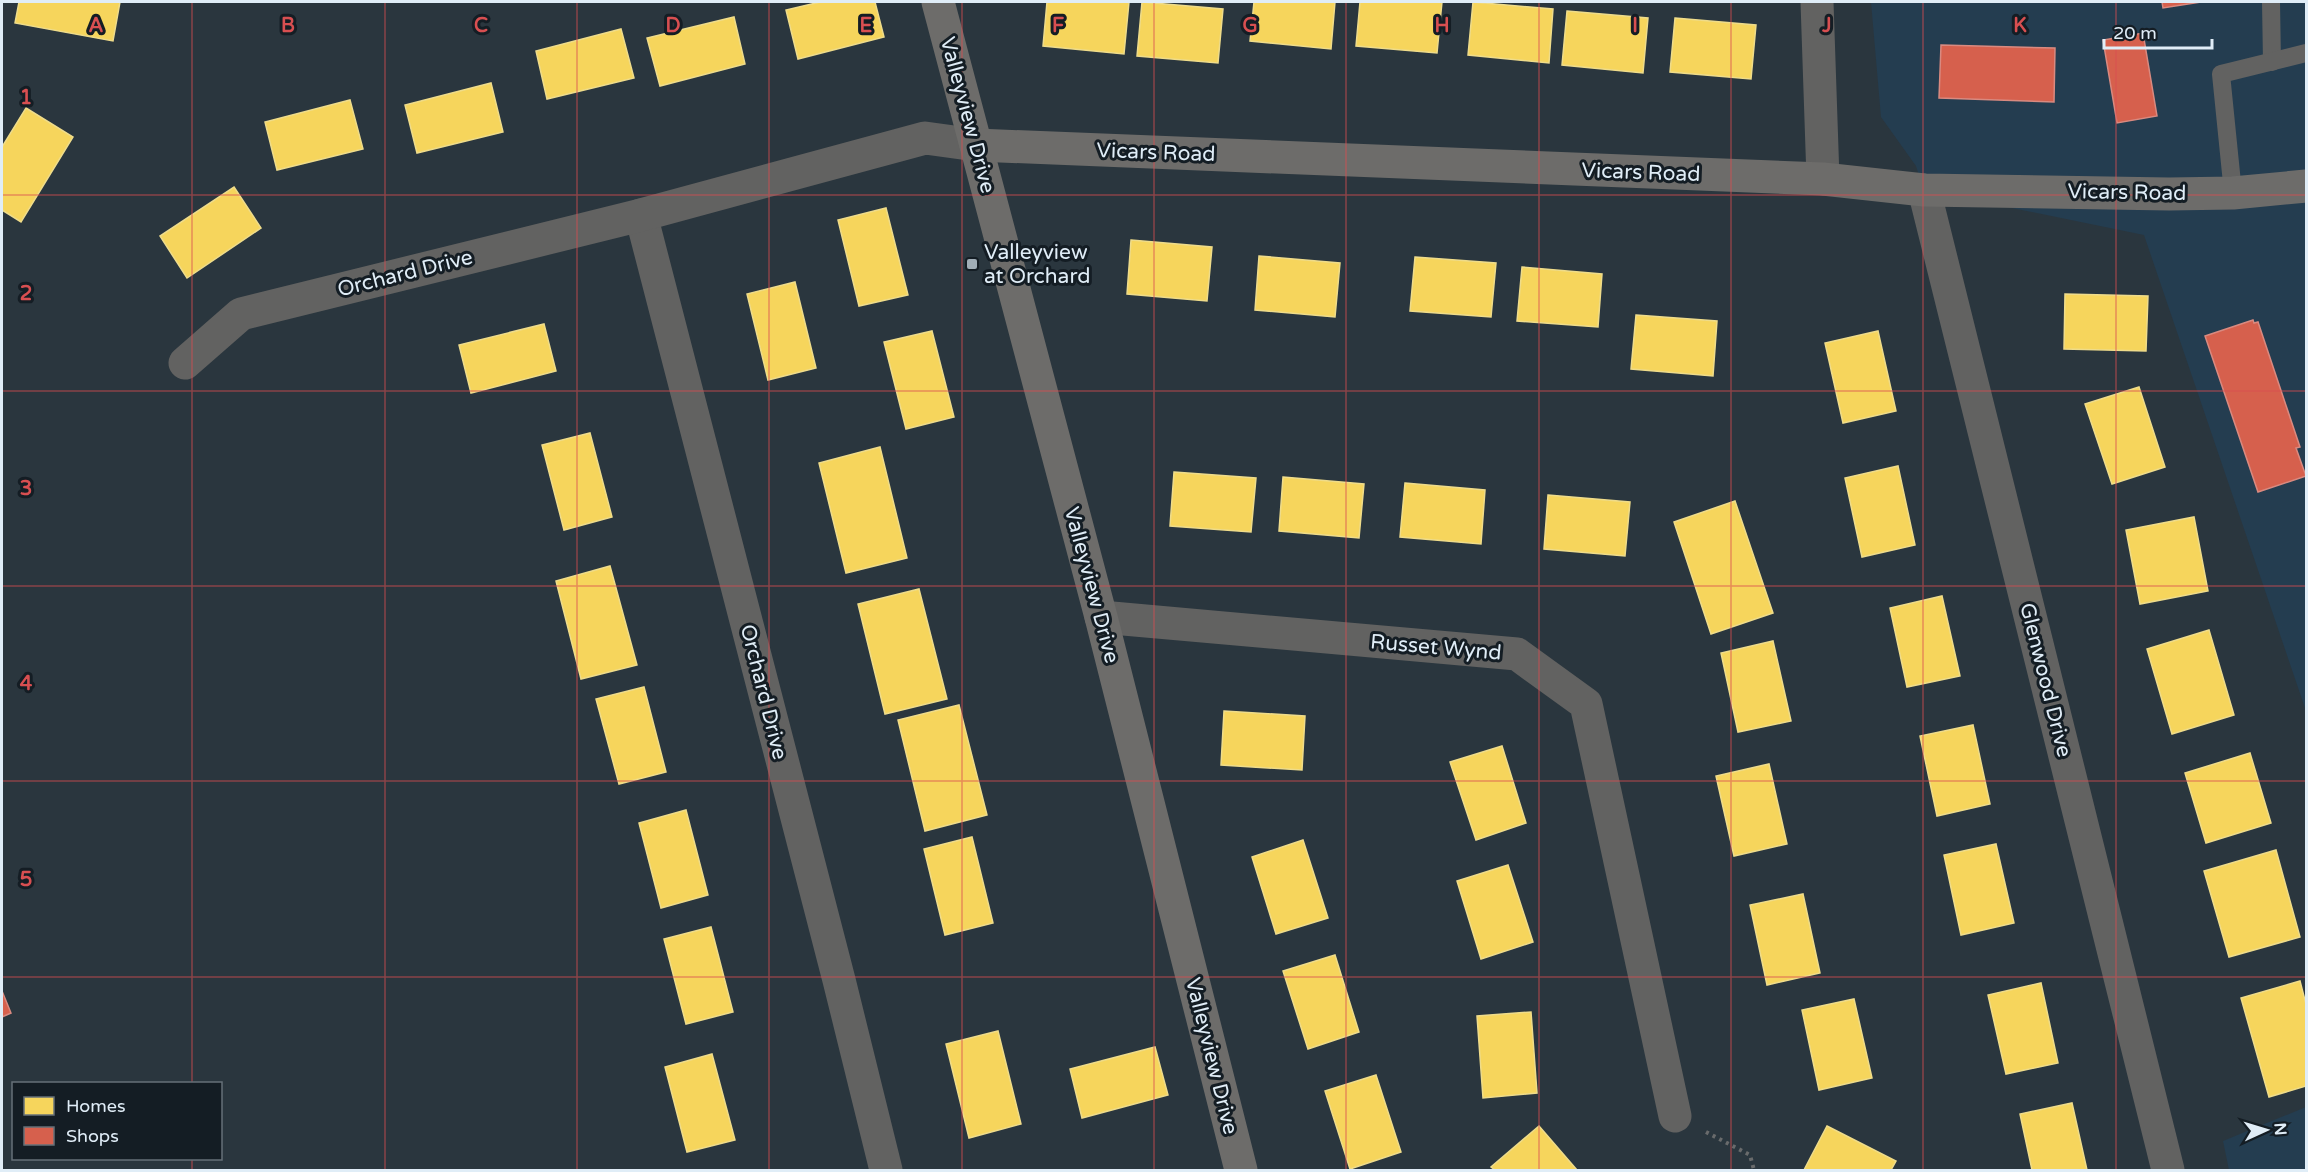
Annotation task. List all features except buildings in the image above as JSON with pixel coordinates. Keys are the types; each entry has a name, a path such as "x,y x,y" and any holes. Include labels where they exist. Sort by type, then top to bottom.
{"street":[{"name":"Valleyview Drive","path":"938,2 1101,617 1241,1170"},
{"path":"1816,2 1823,179"},
{"name":"Orchard Drive","path":"185,363 241,314 641,215 925,138 976,145"},
{"name":"Vicars Road","path":"976,145 1823,179 1924,190 2233,192 2307,186"},
{"name":"Glenwood Drive","path":"1924,190 2168,1170"},
{"name":"Orchard Drive","path":"641,215 886,1170"},
{"name":"Russet Wynd","path":"1101,617 1517,654 1586,704 1675,1116"}],"lane":[{"path":"2271,2 2272,62"},
{"path":"2233,192 2221,74 2307,53"}],"path":[{"path":"1675,1116 1750,1155 1754,1170"}],"shaded area":[{"path":"1871,2 2306,2 2306,711 2144,235 1924,190 1916,166 1881,117"},
{"path":"2306,1107 2306,1170 2229,1170 2223,1141"}],"place":[{"name":"Valleyview at Orchard","path":"972,264"}]}
